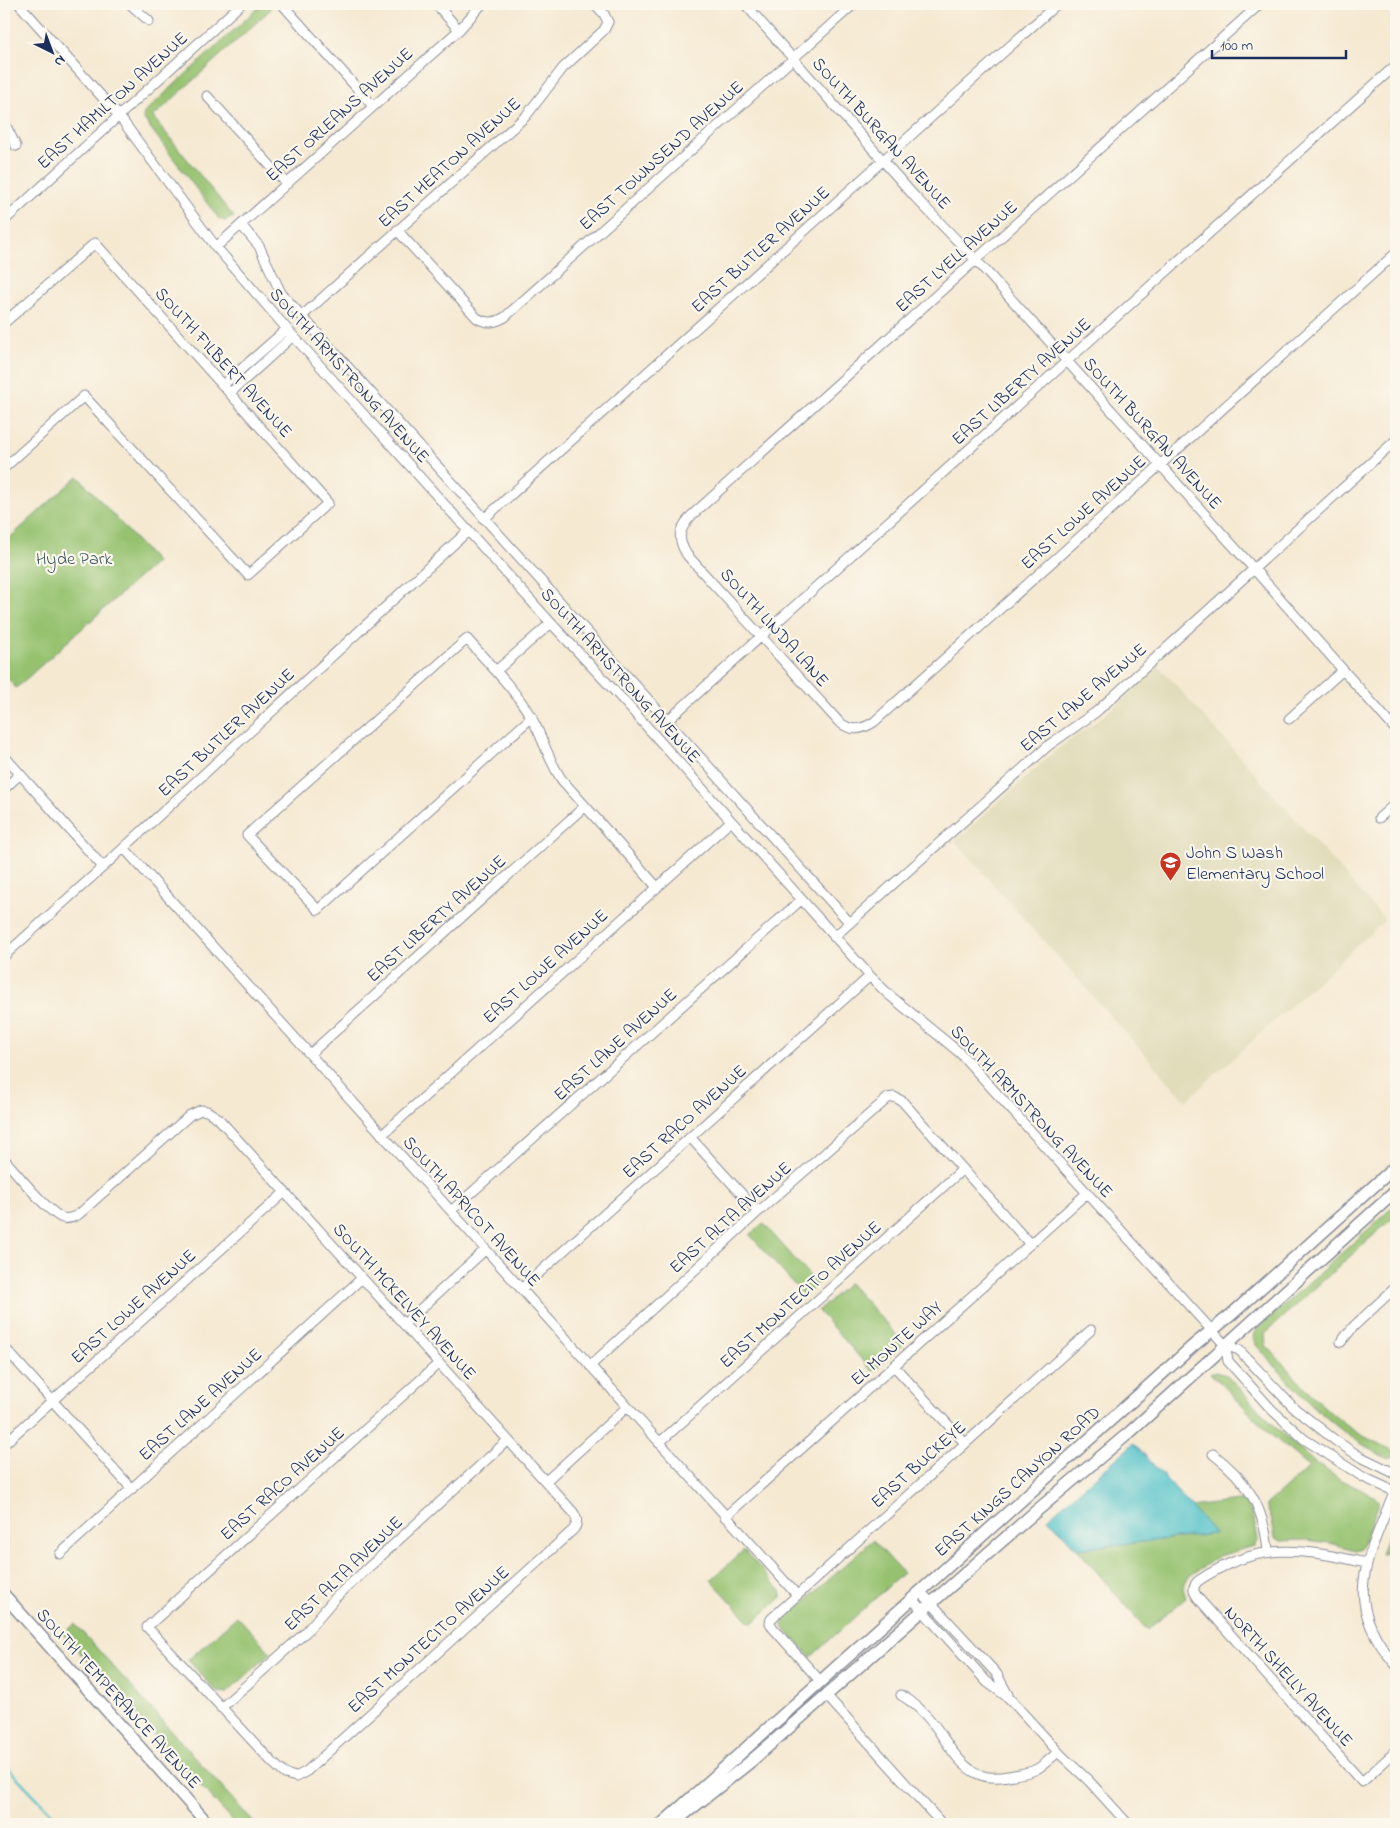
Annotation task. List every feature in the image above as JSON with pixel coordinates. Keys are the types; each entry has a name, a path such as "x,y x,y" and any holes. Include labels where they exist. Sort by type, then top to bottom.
{"main road":[{"name":"EAST KINGS CANYON ROAD","path":"662,1824 1194,1345 1396,1166"},
{"name":"EAST KINGS CANYON ROAD","path":"672,1824 765,1749 1130,1432 1396,1191"},
{"name":"SOUTH TEMPERANCE AVENUE","path":"4,1596 208,1824"},
{"path":"765,1749 784,1723 818,1692 821,1682"}],"street":[{"name":"SOUTH ARMSTRONG AVENUE","path":"19,4 119,116 216,247 290,333 468,532 623,700 730,822 870,976 888,994 960,1053 1225,1345"},
{"path":"130,4 148,21"},
{"name":"EAST HAMILTON AVENUE","path":"4,221 241,4"},
{"path":"282,4 372,106"},
{"path":"436,4 459,30"},
{"name":"EAST ORLEANS AVENUE","path":"216,247 459,30 482,4"},
{"name":"EAST HEATON AVENUE","path":"302,316 526,116 560,72 604,30 608,22 595,4"},
{"name":"SOUTH BURGAN AVENUE","path":"745,4 915,197 976,260 1396,730"},
{"name":"EAST TOWNSEND AVENUE","path":"397,230 473,314 487,322 493,322 505,317 854,4"},
{"name":"EAST BUTLER AVENUE","path":"484,519 1057,4"},
{"name":"EAST LYELL AVENUE","path":"680,536 683,526 691,516 1260,4"},
{"name":"EAST LIBERTY AVENUE","path":"667,721 1396,65"},
{"path":"207,96 286,184"},
{"path":"4,122 16,146"},
{"name":"SOUTH ARMSTRONG AVENUE","path":"241,225 259,246 278,288 302,316 850,923"},
{"name":"SOUTH FILBERT AVENUE","path":"4,324 95,243 328,503 248,575 84,396 4,467"},
{"name":"EAST LOWE AVENUE","path":"855,730 865,728 874,722 1396,253"},
{"path":"223,385 290,333"},
{"path":"230,393 290,333"},
{"name":"EAST LANE AVENUE","path":"834,937 1049,745 1096,712 1396,440"},
{"name":"EAST BUTLER AVENUE","path":"4,956 104,867 468,532"},
{"name":"SOUTH LINDA LANE","path":"680,536 682,546 687,555 839,722 846,728 855,730"},
{"path":"496,671 551,623"},
{"path":"532,717 318,910 247,835 467,639 496,671 532,717 556,771 657,887"},
{"path":"1289,719 1343,670"},
{"path":"4,756 104,867"},
{"path":"4,789 20,774"},
{"path":"1379,818 1396,803"},
{"name":"EAST LIBERTY AVENUE","path":"310,1054 585,806"},
{"name":"EAST LOWE AVENUE","path":"382,1135 730,822"},
{"name":"SOUTH APRICOT AVENUE","path":"124,848 797,1595"},
{"name":"EAST LANE AVENUE","path":"451,1211 801,900"},
{"name":"EAST RACO AVENUE","path":"521,1289 870,976"},
{"name":"EAST ALTA AVENUE","path":"590,1366 758,1212 888,1098 894,1097 902,1101 963,1169"},
{"name":"SOUTH MCKELVEY AVENUE","path":"4,1159 53,1212 64,1219 78,1215 190,1114 201,1110 208,1111 218,1118 546,1481 573,1512 577,1521"},
{"path":"690,1137 758,1212"},
{"path":"963,1169 1030,1244"},
{"name":"EAST MONTECITO AVENUE","path":"659,1443 963,1169"},
{"name":"EAST LOWE AVENUE","path":"4,1444 284,1192"},
{"name":"EL MONTE WAY","path":"725,1517 1088,1193"},
{"path":"404,1324 485,1250"},
{"name":"EAST LANE AVENUE","path":"60,1554 362,1278"},
{"path":"1341,1342 1354,1326 1396,1287"},
{"name":"EAST BUCKEYE","path":"821,1682 770,1623 771,1619 1091,1330"},
{"path":"1225,1345 1239,1350 1293,1408 1321,1430 1359,1456 1396,1474"},
{"path":"1225,1345 1228,1361 1271,1409 1292,1429 1345,1467 1363,1477 1396,1490 1366,1562 1363,1581 1366,1613 1376,1638 1396,1665"},
{"path":"4,1348 132,1489"},
{"name":"EAST RACO AVENUE","path":"221,1708 147,1627 439,1363"},
{"path":"894,1366 965,1443"},
{"path":"546,1481 627,1407"},
{"name":"EAST ALTA AVENUE","path":"221,1708 306,1632 335,1598 508,1440"},
{"path":"1213,1454 1240,1478 1258,1505 1265,1527 1268,1551 1308,1551 1366,1562"},
{"name":"EAST MONTECITO AVENUE","path":"221,1708 285,1774 296,1777 307,1771 573,1530 577,1521"},
{"name":"NORTH SHELLY AVENUE","path":"1268,1551 1247,1556 1221,1566 1198,1580 1193,1590 1198,1598 1362,1782 1396,1751"},
{"path":"916,1595 986,1682 1009,1698 1128,1824"},
{"path":"826,1695 942,1824"},
{"path":"901,1695 915,1704 925,1714 960,1761 977,1774 1000,1777 1031,1772 1037,1770 1058,1752"}],"shaded area":[{"name":"John S Wash Elementary School","path":"1159,666 1385,920 1186,1101 955,841 1054,752 1106,714"}],"green space":[{"path":"262,6 267,6 271,9 153,117 234,217 225,221 219,219 143,118 144,113 148,109"},
{"name":"Hyde Park","path":"78,476 156,562 16,688 4,674 4,543"},
{"path":"1396,1204 1396,1215 1265,1333 1266,1345 1322,1404 1355,1431 1396,1452 1396,1456 1388,1459 1349,1436 1316,1409 1256,1345 1254,1337 1256,1330"},
{"path":"763,1223 817,1284 804,1296 750,1235"},
{"path":"849,1283 904,1343 873,1372 818,1311"},
{"path":"1215,1372 1227,1375 1274,1426 1315,1463 1378,1500 1378,1506 1361,1548 1355,1550 1330,1543 1306,1540 1281,1541 1275,1537 1266,1505 1309,1467 1269,1433 1210,1374"},
{"path":"1246,1500 1254,1520 1258,1540 1254,1546 1219,1556 1188,1577 1183,1588 1186,1598 1147,1630 1077,1549 1214,1534 1191,1507"},
{"path":"1396,1514 1396,1551 1381,1553"},
{"path":"873,1540 903,1573 811,1657 783,1627 784,1620"},
{"path":"744,1550 781,1591 781,1598 752,1624 711,1580"},
{"path":"237,1616 271,1653 227,1693 217,1692 188,1660"},
{"path":"75,1624 255,1824 235,1824 63,1634"}],"water":[{"path":"1134,1443 1215,1534 1077,1549 1048,1518"}],"waterway":[{"path":"4,1764 62,1824"}],"place":[{"name":"John S Wash Elementary School","path":"1170,881"}]}
